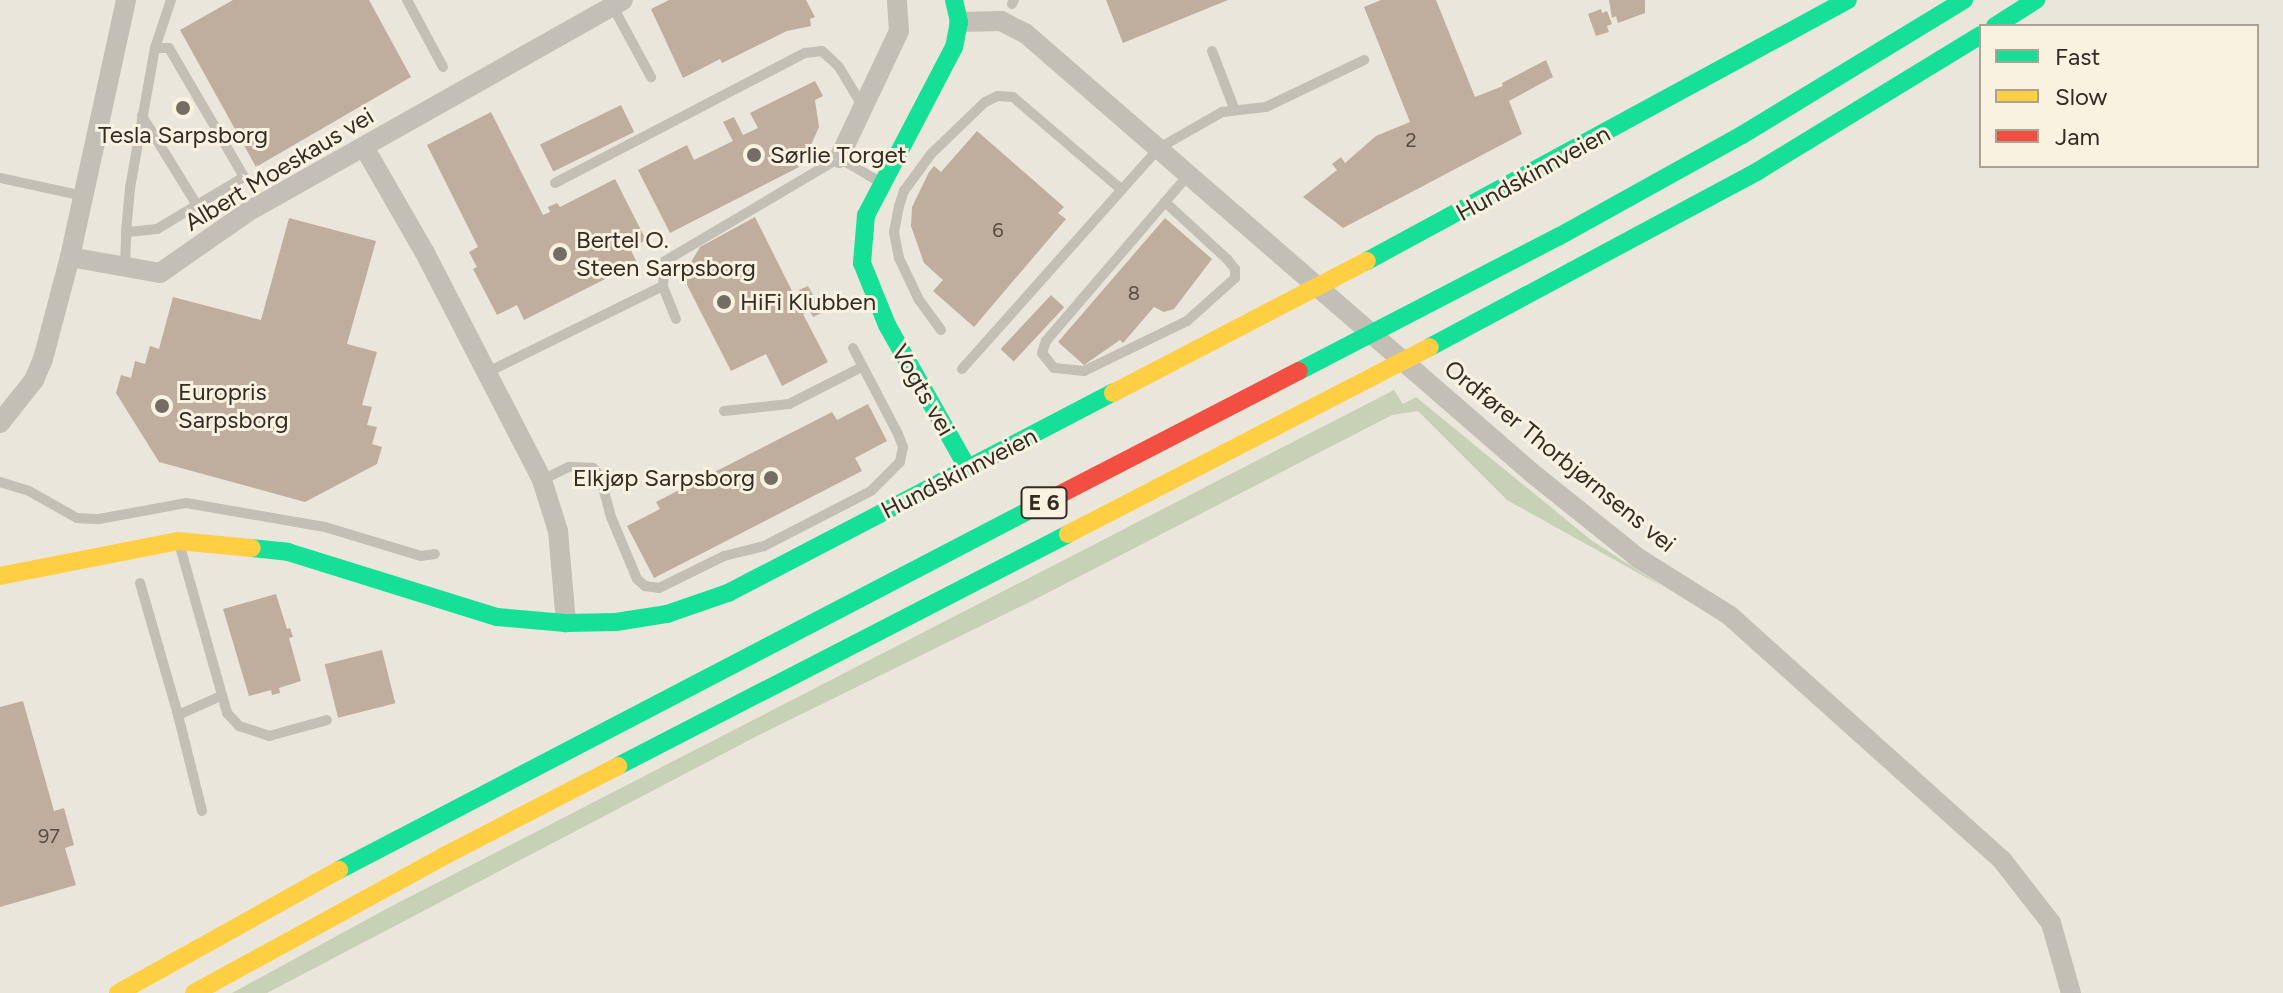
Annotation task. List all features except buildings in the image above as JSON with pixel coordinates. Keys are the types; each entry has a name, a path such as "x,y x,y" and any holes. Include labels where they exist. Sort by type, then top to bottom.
{"main road":[{"path":"954,0 959,22"},
{"name":"Hundskinnveien","path":"0,576 178,541 288,552 497,617 566,623 616,622 667,614 728,593 968,469 1462,212 1848,0"},
{"name":"E 6","path":"118,993 428,821 1558,237 1742,135 1964,0"},
{"path":"1998,24 2036,0"},
{"name":"Vogts vei","path":"959,22 954,47 866,215 862,245 867,277 887,325 968,469"},
{"name":"E 6","path":"194,993 444,856 1574,273 1758,171 1979,36"}],"street":[{"path":"0,423 34,380 43,359 70,257 126,0"},
{"path":"839,158 899,31 897,0"},
{"name":"Albert Moeskaus vei","path":"70,257 160,273 249,211 618,4"},
{"name":"Ordfører Thorbjørnsens vei","path":"959,22 1001,21 1025,33 1532,473 1638,558 1729,615 2002,860 2051,923 2071,993"},
{"path":"364,147 488,372 542,480 558,531 566,623"}],"lane":[{"path":"125,267 126,232 142,116 155,48 171,0"},
{"path":"407,0 443,67"},
{"path":"618,4 651,77"},
{"path":"126,232 157,229 244,177 169,48 155,48"},
{"path":"555,183 805,53 822,51 839,67 863,107"},
{"path":"1212,51 1234,108"},
{"path":"962,369 1159,148 1234,108 1266,107 1364,60"},
{"path":"941,330 919,300 899,258 894,232 904,191 931,154 985,102 998,96 1013,97 1122,190"},
{"path":"142,116 197,205"},
{"path":"676,319 663,286 665,261 839,158 882,183 904,191"},
{"path":"1165,202 1227,259 1235,269 1235,278 1216,298 1174,327 1084,371 1054,368 1042,353 1046,341 1165,202 1189,174"},
{"path":"0,178 84,196"},
{"path":"488,372 663,286"},
{"path":"542,480 569,467 580,465 593,468 600,476 611,517 637,579 645,586 659,588 724,556 764,546 871,491 900,462 903,447 853,348"},
{"path":"724,411 789,404 862,367"},
{"path":"0,482 29,491 77,518 99,519 186,503 325,527 421,556 435,554"},
{"path":"178,541 227,713 239,726 269,736 327,720"},
{"path":"140,583 202,811"},
{"path":"178,715 221,696"}],"green space":[{"path":"1394,390 1403,404 1416,397 1591,540 1665,588 1507,500 1418,411 1392,415 1032,601 759,735 267,993 232,993 388,908"}],"traffic: fast":[{"path":"954,0 959,22 954,47 866,215 862,263 887,325 968,469"},
{"path":"1367,261 1848,0"},
{"path":"1299,371 1558,237 1742,135 1964,0"},
{"path":"1998,24 2036,0"},
{"path":"1430,347 1758,171 1979,36"},
{"path":"252,548 288,552 497,617 566,623 616,622 667,614 728,593 1113,393"},
{"path":"339,870 1049,500"},
{"path":"618,766 1068,534"}],"traffic: slow":[{"path":"1113,393 1367,261"},
{"path":"1068,534 1430,347"},
{"path":"0,576 178,541 252,548"},
{"path":"194,993 444,856 618,766"},
{"path":"118,993 339,870"}],"traffic: jam":[{"path":"1049,500 1299,371"}],"place":[{"name":"Tesla Sarpsborg","path":"183,108"},
{"name":"Sørlie Torget","path":"754,155"},
{"name":"Bertel O. Steen Sarpsborg","path":"560,254"},
{"name":"HiFi Klubben","path":"724,302"},
{"name":"Europris Sarpsborg","path":"162,406"},
{"name":"Elkjøp Sarpsborg","path":"771,478"}]}
